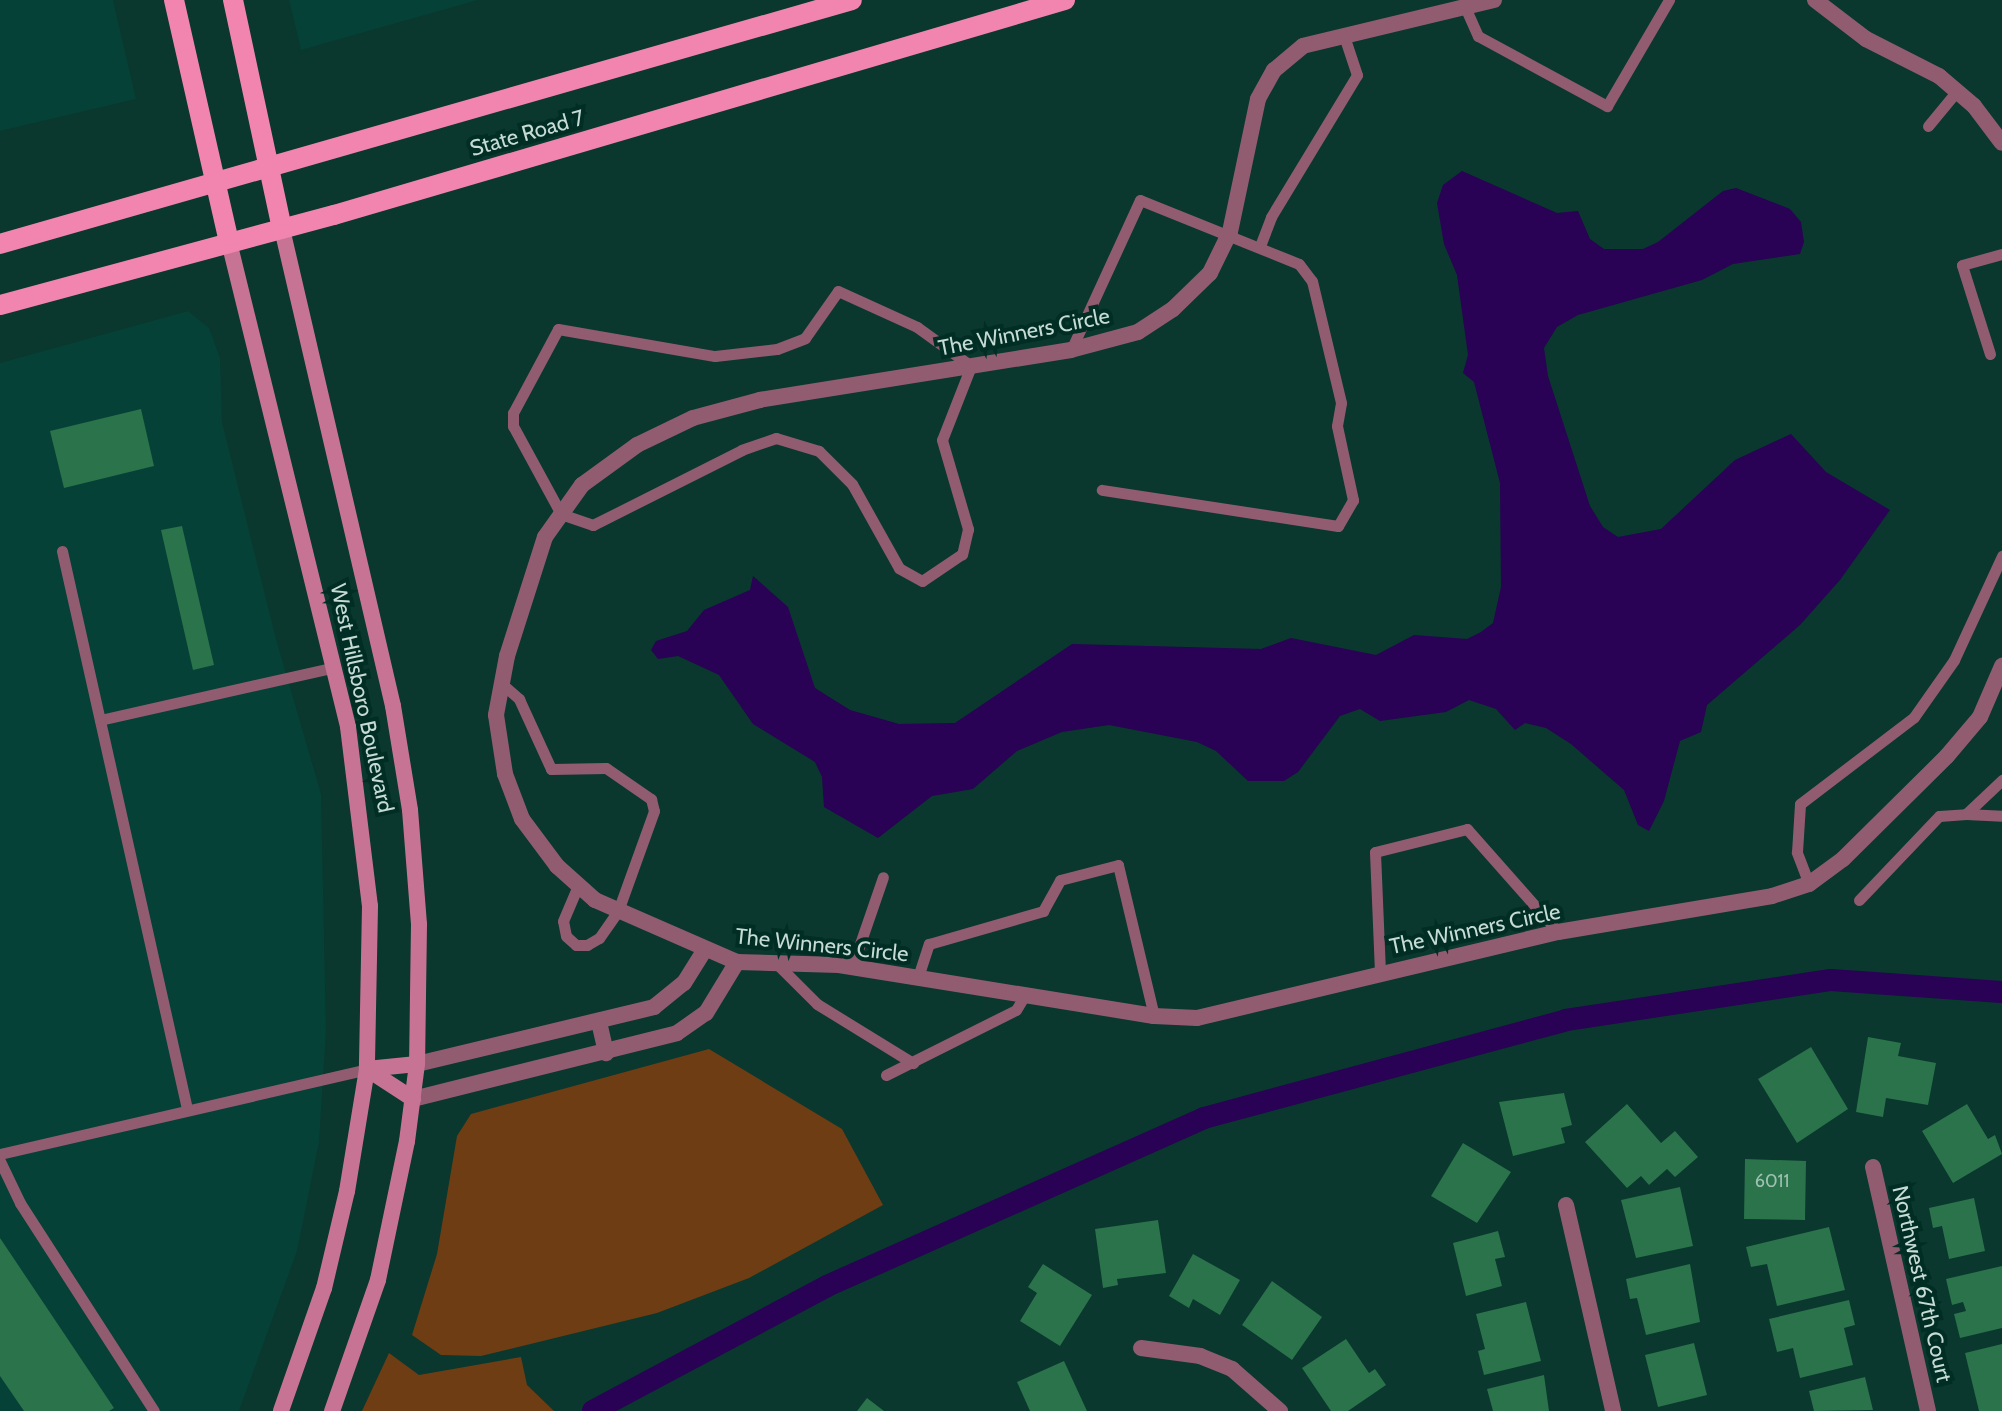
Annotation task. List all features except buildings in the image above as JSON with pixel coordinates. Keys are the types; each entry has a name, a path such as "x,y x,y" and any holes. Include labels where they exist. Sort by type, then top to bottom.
{"main road":[{"name":"West Hillsboro Boulevard","path":"174,0 229,242"},
{"name":"West Hillsboro Boulevard","path":"233,0 282,229"},
{"name":"State Road 7","path":"0,244 852,0"},
{"name":"State Road 7","path":"0,305 282,229 1037,5 1065,0"}],"street":[{"name":"The Winners Circle","path":"1494,0 1303,46 1274,70 1258,99 1230,232 1210,273 1173,309 1138,332 1071,350 760,400 693,418 637,445 582,485 545,537 502,684 496,715 509,785 522,819 578,886 618,911 704,951 737,962 852,967 1154,1016 1197,1018 1558,932 1772,896 1809,884 1843,859 1947,756 1980,717 2002,666"},
{"path":"1815,0 1866,39 1957,91 2002,143"},
{"name":"West Hillsboro Boulevard","path":"282,229 402,755 416,869 417,1064 413,1099 378,1280 332,1411"},
{"name":"West Hillsboro Boulevard","path":"229,242 335,667 359,782 372,952 367,1069 336,1241 281,1411"},
{"path":"367,1069 417,1064 654,1007 684,983 704,951"},
{"path":"367,1069 413,1099 653,1042 696,1020 737,962"},
{"path":"599,1022 606,1053"},
{"name":"Northwest 67th Court","path":"1873,1167 1928,1411"},
{"path":"1566,1205 1613,1411"},
{"path":"1141,1348 1200,1356 1232,1369 1280,1411"}],"lane":[{"path":"1465,7 1478,36 1607,106 1669,0"},
{"path":"1260,246 1271,217 1357,75 1344,36"},
{"path":"1928,126 1957,91"},
{"path":"1071,350 1140,200 1230,232 1299,264 1312,281 1341,403 1337,426 1353,500 1349,514 1338,526 1102,490"},
{"path":"1990,354 1962,265 2002,254"},
{"path":"838,291 917,327 971,366 942,440 968,529 962,554 922,581 899,568 852,484 819,451 776,438 742,450 593,525 561,514 513,426 513,413 558,329 715,356 777,349 805,338 838,291"},
{"path":"62,551 187,1109"},
{"path":"1809,884 1797,852 1800,804 1914,717 1954,660 2002,556"},
{"path":"100,720 335,667"},
{"path":"502,684 519,699 551,769 606,768 651,799 654,811 618,911 599,938 576,945 566,936 563,921 578,886"},
{"path":"1966,814 2002,780"},
{"path":"1859,900 1939,816 2002,816"},
{"path":"1380,972 1375,852 1467,829 1558,932"},
{"path":"918,977 929,944 1043,911 1060,880 1118,865 1154,1016"},
{"path":"852,967 883,877"},
{"path":"775,962 817,1004 913,1063"},
{"path":"886,1075 1016,1010 1025,995"},
{"path":"0,1154 367,1069"},
{"path":"0,1161 20,1203 154,1411"}],"shaded area":[{"path":"0,0 113,0 136,99 0,131"},
{"path":"289,0 478,0 301,50"},
{"path":"1462,171 1557,213 1578,211 1590,239 1604,249 1643,249 1658,242 1723,191 1736,188 1790,209 1801,222 1804,242 1800,254 1733,264 1702,280 1578,315 1557,327 1544,348 1548,376 1590,506 1603,527 1618,537 1661,529 1735,460 1791,434 1826,472 1890,510 1840,580 1800,625 1707,705 1701,732 1680,741 1664,801 1649,831 1638,825 1624,790 1571,744 1546,728 1525,723 1515,730 1496,709 1469,700 1446,712 1380,721 1360,709 1340,716 1298,772 1284,781 1248,781 1216,751 1197,742 1109,725 1062,732 1017,751 973,789 932,796 878,838 824,807 822,777 815,762 753,724 719,675 678,656 658,659 651,650 656,641 687,631 704,610 750,590 753,576 788,607 815,688 850,710 899,724 955,723 1072,644 1261,649 1291,638 1376,655 1414,635 1467,639 1481,632 1493,623 1501,587 1500,483 1474,382 1463,373 1468,355 1457,275 1444,244 1437,203 1443,185"},
{"path":"188,311 209,328 220,358 222,422 276,639 321,794 326,1031 319,1142 297,1251 239,1411 0,1411 0,363"},
{"path":"709,1049 842,1129 883,1205 749,1278 657,1313 481,1356 441,1355 412,1335 437,1254 457,1136 471,1114"},
{"path":"389,1353 419,1375 521,1357 527,1385 554,1411 362,1411"}],"waterway":[{"path":"593,1411 827,1286 1204,1118 1566,1020 1831,980 2002,992"}]}
